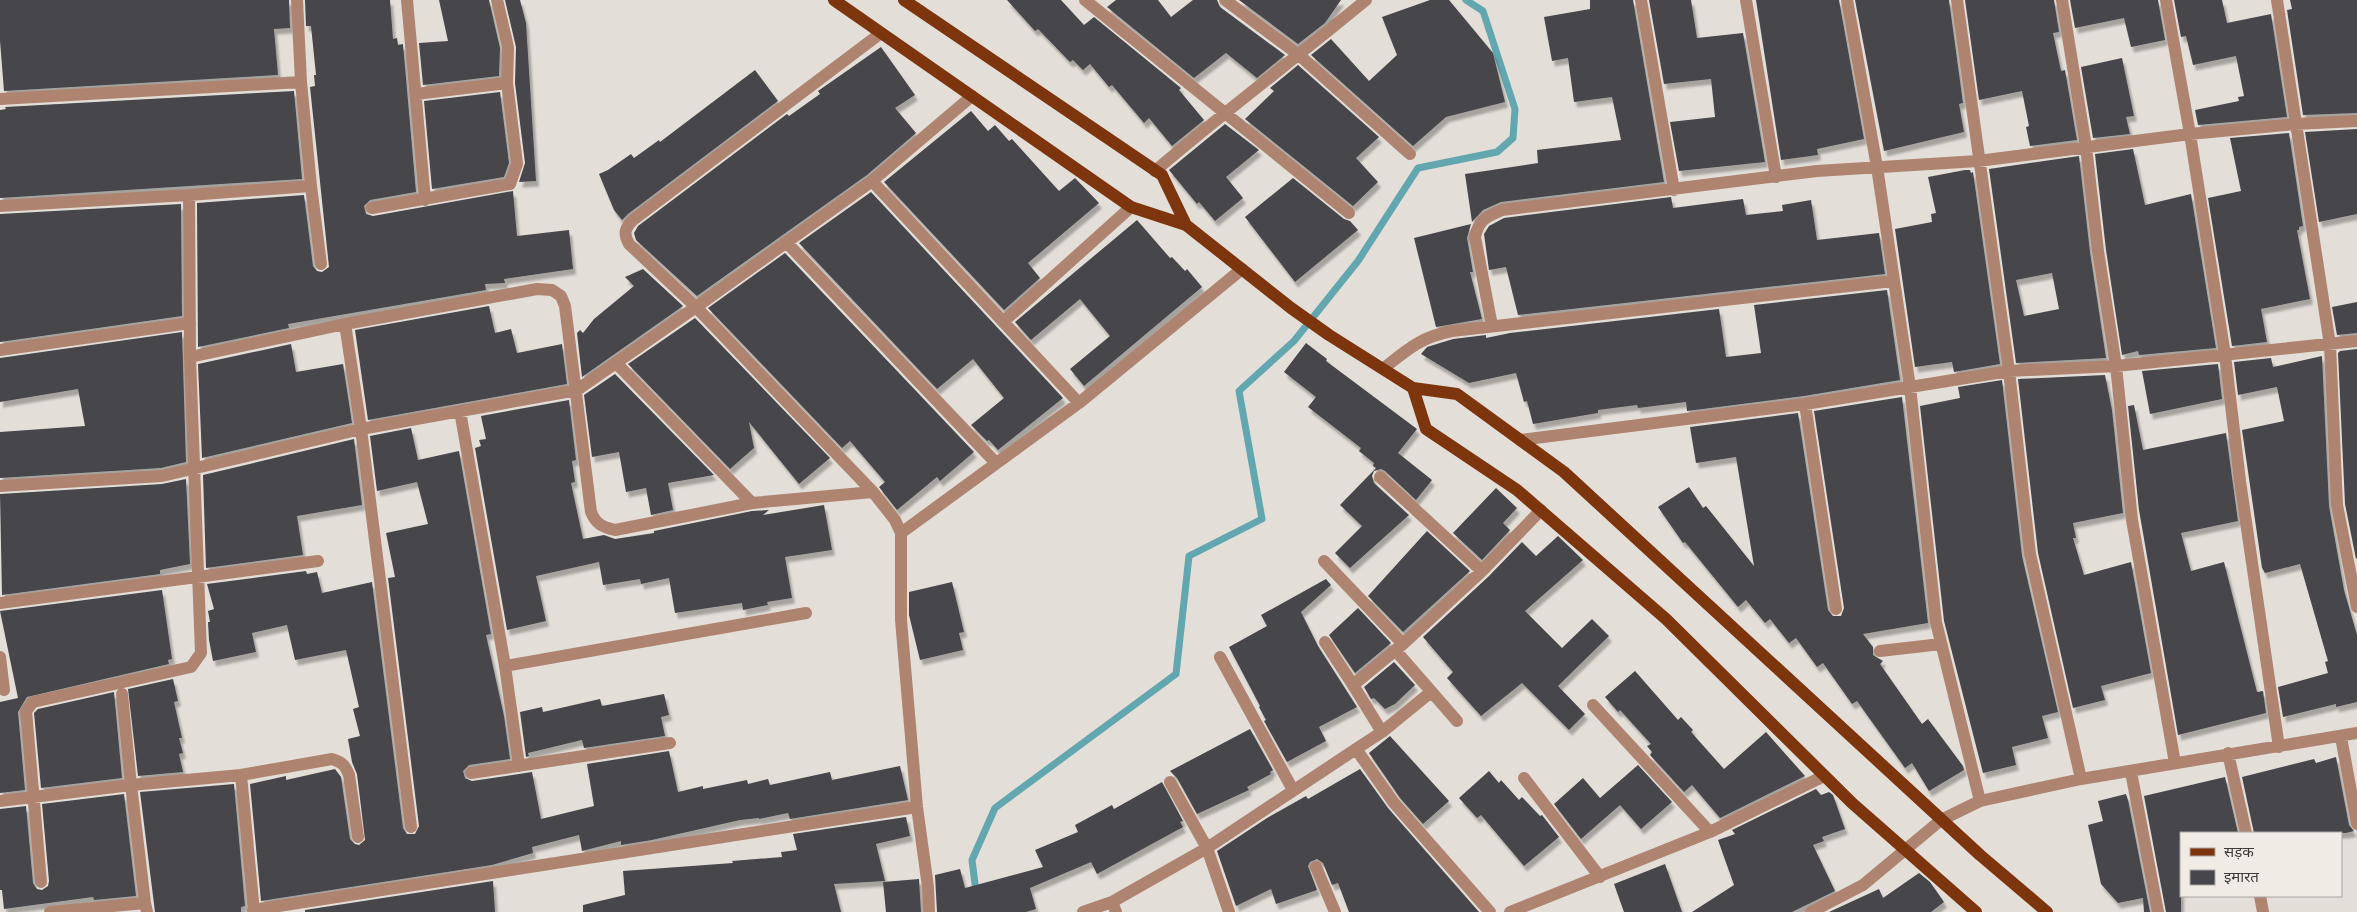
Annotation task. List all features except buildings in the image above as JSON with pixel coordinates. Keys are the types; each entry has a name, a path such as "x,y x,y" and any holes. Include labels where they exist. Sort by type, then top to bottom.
{"main road":[{"path":"834,0 1131,207 1186,225 1291,308 1329,335 1413,388 1457,394 1571,478 1941,820 2047,912"},
{"path":"904,0 1162,175 1186,225"},
{"path":"1413,388 1426,429 1517,490 1666,619 1824,776 1976,912"}],"street":[{"path":"297,0 301,82 321,264"},
{"path":"407,0 425,200"},
{"path":"372,208 510,184 517,164 507,83 508,47 497,0"},
{"path":"1085,0 1225,111 1349,213"},
{"path":"1225,0 1299,55 1410,154"},
{"path":"1155,171 1225,111 1299,55 1366,0"},
{"path":"1641,0 1674,190"},
{"path":"1746,0 1776,177"},
{"path":"1847,0 1878,168 1910,387 1932,596 1940,644 1980,801"},
{"path":"1957,0 2008,370 2030,554 2081,779"},
{"path":"2062,0 2086,147 2098,251 2116,366 2132,520 2175,763"},
{"path":"2166,0 2190,134 2225,355 2240,481 2278,747"},
{"path":"2277,0 2330,345 2337,505 2357,607"},
{"path":"881,32 626,228 625,236 628,244 696,307 874,492 895,520 901,533 901,620 917,807 930,912"},
{"path":"0,99 301,82"},
{"path":"416,94 507,83"},
{"path":"0,486 162,476 361,429 577,390 872,181 972,96"},
{"path":"1492,326 1475,237 1478,225 1487,216 1502,210 1776,177 1978,161 2190,134 2295,124 2357,121"},
{"path":"872,181 1079,403"},
{"path":"0,206 311,186"},
{"path":"41,882 26,710 33,702 191,667 201,653 190,357 189,195"},
{"path":"1003,322 1131,207"},
{"path":"787,243 996,463"},
{"path":"901,533 1079,403 1242,269"},
{"path":"1384,368 1415,342 1432,335 1492,326 1893,280"},
{"path":"190,357 345,324 537,289 552,290 561,296 565,306 591,512 594,520 602,528 615,530 752,503 874,492"},
{"path":"0,350 190,323"},
{"path":"345,324 361,429 411,828"},
{"path":"1520,440 1805,404 2008,370 2116,366 2357,341"},
{"path":"616,363 752,503"},
{"path":"1805,404 1836,609"},
{"path":"460,411 505,666 519,766"},
{"path":"1380,477 1482,571"},
{"path":"1353,685 1399,648 1482,571 1541,510"},
{"path":"0,603 318,561"},
{"path":"1324,561 1399,648 1431,692 1457,721"},
{"path":"505,666 806,613"},
{"path":"1325,642 1382,732"},
{"path":"1880,651 1940,644"},
{"path":"0,657 4,690"},
{"path":"1220,658 1294,790"},
{"path":"1083,912 1114,907 1382,732 1431,692"},
{"path":"50,912 146,908 122,694"},
{"path":"1593,705 1710,832"},
{"path":"1811,912 1863,885 1941,820 1980,801 2081,779 2357,733"},
{"path":"2341,737 2357,824"},
{"path":"471,773 670,743"},
{"path":"1356,749 1394,803 1490,912"},
{"path":"2228,754 2246,832"},
{"path":"0,800 241,775 332,759 340,761 346,766 350,775 358,836"},
{"path":"2131,772 2158,912"},
{"path":"241,775 254,911 917,807"},
{"path":"1510,912 1710,832 1824,776"},
{"path":"1524,778 1600,877"},
{"path":"1170,782 1206,848 1229,912"},
{"path":"1316,867 1335,912"},
{"path":"2260,897 2263,912"}],"waterway":[{"path":"976,892 972,860 995,808 1176,674 1189,556 1262,519 1239,391 1294,341 1358,261 1418,168 1497,152 1513,138 1515,109 1483,11 1466,0"}]}
